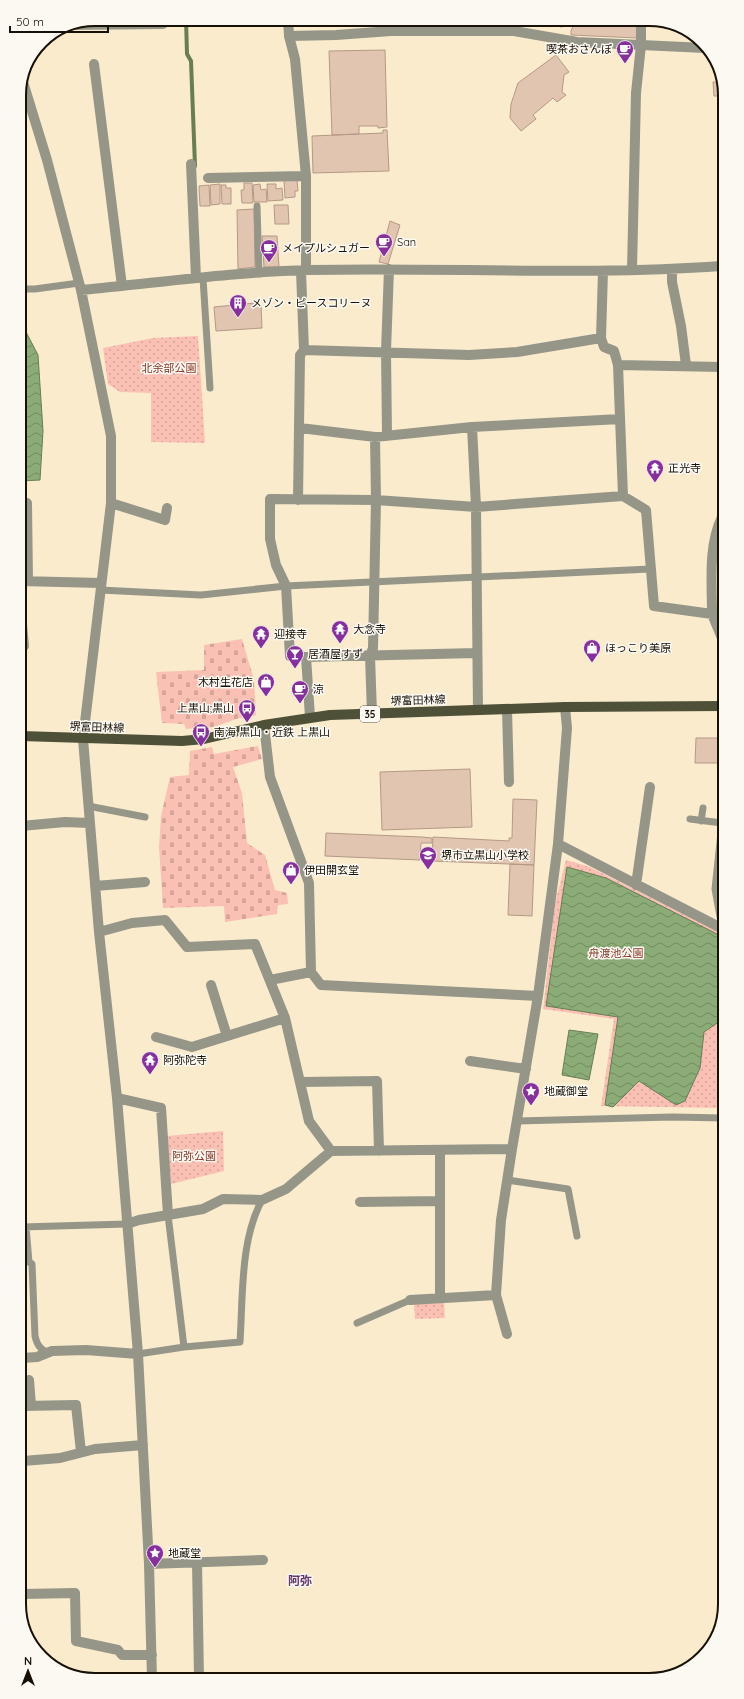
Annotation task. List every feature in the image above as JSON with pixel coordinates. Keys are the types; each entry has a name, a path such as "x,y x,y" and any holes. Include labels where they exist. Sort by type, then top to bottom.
{"main road":[{"name":"堺富田林線","path":"26,736 182,741 204,739 264,725 310,717 565,707 718,706"}],"street":[{"path":"288,26 289,36 295,59 306,176 304,350 300,356 298,500"},
{"path":"632,270 636,93 641,45 641,26"},
{"path":"289,36 336,35 391,31 514,31 576,42 699,48"},
{"path":"94,64 122,286"},
{"path":"26,92 47,160 80,286 111,436 111,503 83,739 99,932 117,1098 138,1354 149,1564 152,1673"},
{"path":"191,164 199,278"},
{"path":"208,178 306,176"},
{"path":"80,286 122,286 199,278 304,271 389,269 603,271 672,270 718,266"},
{"path":"387,435 386,351 389,269"},
{"path":"672,270 672,282 681,326 686,366"},
{"path":"603,271 600,338 604,347 614,351 618,365 623,496"},
{"path":"304,350 386,351 469,355 517,352 600,338"},
{"path":"618,365 718,367"},
{"path":"300,428 375,437 472,427 620,419"},
{"path":"472,427 476,507 478,710"},
{"path":"372,714 370,656 373,648 376,500 375,437"},
{"path":"477,653 370,656 290,656 286,586 276,564 270,539 270,499 376,500 476,507 623,496 646,510 654,606 712,614"},
{"path":"111,503 164,520 167,508"},
{"path":"26,512 27,504"},
{"path":"718,525 718,544 713,553 712,614 718,628"},
{"path":"26,581 101,587"},
{"path":"306,657 310,717"},
{"path":"507,1334 496,1295 501,1220 538,996 558,844 567,728 565,707"},
{"path":"507,709 514,757 509,782"},
{"path":"264,725 270,777 309,882 311,972 321,984 538,996"},
{"path":"636,885 650,787"},
{"path":"26,826 66,822 89,823"},
{"path":"558,844 718,926"},
{"path":"95,886 144,882"},
{"path":"99,932 132,923 165,920 187,948 255,944 285,1018 309,1121 331,1151"},
{"path":"270,980 311,972"},
{"path":"210,985 227,1036"},
{"path":"156,1037 192,1047 285,1018"},
{"path":"470,1061 526,1069"},
{"path":"300,1082 377,1081 379,1151"},
{"path":"117,1098 161,1108 168,1215"},
{"path":"127,1224 139,1220 203,1209 223,1200 262,1200 286,1189 331,1151 512,1149"},
{"path":"440,1150 440,1297"},
{"path":"360,1202 439,1201"},
{"path":"410,1300 440,1297 496,1295"},
{"path":"26,1358 37,1357 52,1351 86,1350 138,1354"},
{"path":"29,1380 27,1406 76,1405 81,1452"},
{"path":"26,1461 60,1458 95,1449 142,1445"},
{"path":"149,1564 263,1560"},
{"path":"197,1562 199,1673"},
{"path":"26,1594 74,1593 76,1641 118,1650 122,1656 152,1655"}],"lane":[{"path":"257,206 259,274"},
{"path":"199,278 210,388"},
{"path":"26,289 80,286"},
{"path":"101,587 201,595 286,586 650,569"},
{"path":"88,806 145,817"},
{"path":"701,821 703,808"},
{"path":"690,819 718,823"},
{"path":"718,861 715,889 718,904"},
{"path":"517,1121 672,1117 718,1118"},
{"path":"507,1180 568,1189 576,1236"},
{"path":"138,1354 184,1347 240,1342 246,1252 255,1212 262,1200"},
{"path":"168,1215 184,1347"},
{"path":"26,1227 127,1224"},
{"path":"26,1241 29,1262 32,1264 35,1336 37,1344 41,1350 48,1353"},
{"path":"357,1323 410,1300"}],"green space":[{"name":"北余部公園","path":"198,336 205,443 151,442 151,393 120,392 108,384 103,348 153,338"},
{"path":"242,639 254,680 256,715 236,719 214,727 186,729 184,724 162,723 156,672 204,670 204,645"},
{"path":"258,746 262,759 233,767 242,793 247,843 265,855 275,890 287,893 288,904 278,905 277,914 225,922 224,906 163,908 159,847 161,816 170,777 189,775 190,751 212,747 214,754"},
{"name":"舟渡池公園","path":"566,860 590,867 718,931 718,1108 601,1106 614,1019 543,1009 555,903"},
{"name":"阿弥公園","path":"223,1131 224,1171 171,1184 167,1136"},
{"path":"444,1303 445,1318 415,1319 414,1304"}],"water":[{"path":"26,332 38,355 43,431 40,480 26,481"},
{"name":"舟渡池公園","path":"567,867 606,878 718,934 718,1022 704,1032 700,1068 685,1101 676,1105 639,1081 613,1107 605,1105 618,1017 546,1006"},
{"path":"569,1030 598,1034 589,1080 562,1075"}],"building":[{"path":"573,26 638,26 637,38 571,35"},
{"path":"385,50 387,127 378,128 378,126 359,126 359,134 332,135 329,51"},
{"path":"556,55 569,72 564,75 562,92 566,95 557,102 553,98 533,115 536,119 521,131 510,118 511,104 518,83"},
{"path":"713,82 717,82 718,96 714,96"},
{"path":"383,130 387,130 389,171 313,173 312,136 383,133"},
{"path":"284,180 297,180 298,191 295,191 295,197 285,198"},
{"path":"244,183 252,183 253,203 242,203 241,190 244,190"},
{"path":"220,184 220,204 211,205 210,185"},
{"path":"260,184 261,190 266,189 267,202 254,202 253,185"},
{"path":"267,184 276,184 276,189 282,188 283,200 268,201"},
{"path":"209,185 210,206 200,206 199,186"},
{"path":"221,185 226,185 226,188 231,188 231,204 222,204"},
{"path":"274,205 288,205 289,224 275,224"},
{"path":"254,209 255,267 238,269 237,210"},
{"path":"390,221 400,225 388,264 379,262"},
{"path":"262,236 277,236 279,267 264,267"},
{"name":"メゾン・ピースコリーヌ","path":"255,303 255,305 261,305 262,328 216,331 214,307"},
{"path":"696,738 718,738 718,763 695,763"},
{"path":"470,769 472,827 382,830 380,772"},
{"path":"513,799 537,800 534,865 432,861 433,837 509,841 509,838 512,838"},
{"path":"326,833 422,837 432,838 432,843 421,843 420,860 325,856"},
{"path":"510,864 534,865 532,916 508,915"}],"waterway":[{"path":"186,26 187,54 191,61 195,166"}],"place":[{"name":"喫茶おさんぽ","path":"625,64"},
{"name":"San","path":"384,257"},
{"name":"メイプルシュガー","path":"269,263"},
{"name":"メゾン・ピースコリーヌ","path":"238,318"},
{"name":"正光寺","path":"655,483"},
{"name":"大念寺","path":"340,644"},
{"name":"迎接寺","path":"261,649"},
{"name":"ほっこり美原","path":"592,663"},
{"name":"居酒屋すず","path":"295,669"},
{"name":"木村生花店","path":"266,697"},
{"name":"涼","path":"300,704"},
{"name":"上黒山;黒山","path":"247,723"},
{"name":"南海 黒山・近鉄 上黒山","path":"201,747"},
{"name":"堺市立黒山小学校","path":"428,870"},
{"name":"伊田開玄堂","path":"291,885"},
{"name":"阿弥陀寺","path":"150,1075"},
{"name":"地蔵御堂","path":"531,1106"},
{"name":"地蔵堂","path":"155,1568"}],"district":[{"name":"阿弥","path":"300,1581"}]}
